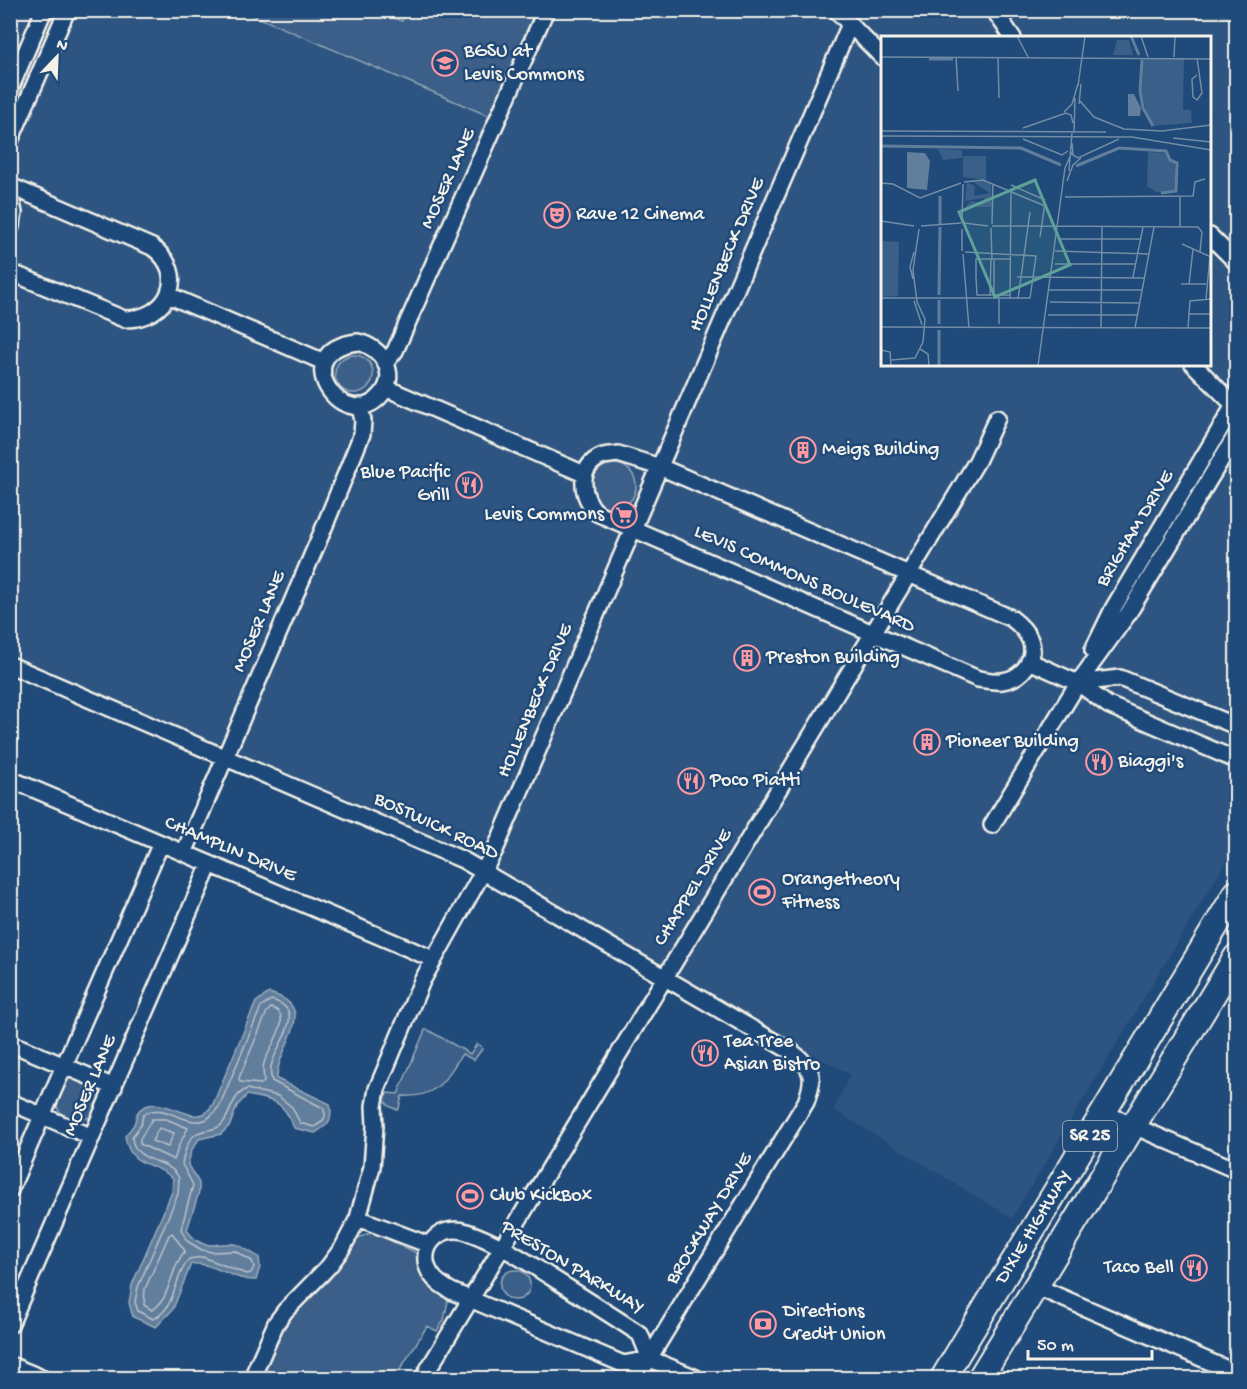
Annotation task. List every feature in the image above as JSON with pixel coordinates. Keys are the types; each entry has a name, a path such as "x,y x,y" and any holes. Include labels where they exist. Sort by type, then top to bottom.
{"main road":[{"name":"DIXIE HIGHWAY","path":"943,1378 1236,893"},
{"name":"DIXIE HIGHWAY","path":"980,1378 1235,963"}],"street":[{"path":"10,89 44,10"},
{"path":"10,141 67,10"},
{"name":"MOSER LANE","path":"386,362 395,351 546,10"},
{"path":"837,10 881,56"},
{"path":"994,10 1012,36"},
{"name":"HOLLENBECK DRIVE","path":"252,1378 276,1323 329,1266 343,1247 358,1218 372,1167 374,1106 377,1089 422,981 495,850 850,24"},
{"path":"10,186 153,247 163,256 170,268 171,282 168,295 161,307 152,314 134,320 124,319 10,272"},
{"path":"10,193 15,213 10,230"},
{"path":"1211,238 1236,262"},
{"path":"168,295 324,362"},
{"path":"358,342 372,347 386,362 389,372 386,388 377,399 360,406 345,404 333,396 324,382 322,373 324,362 339,346 358,342"},
{"path":"1195,366 1236,405"},
{"path":"386,388 584,474 593,462 604,456 618,454 660,467 909,573 1011,618 1022,627 1030,639 1032,648 1029,661 1078,682 1108,705 1236,760"},
{"name":"BRIGHAM DRIVE","path":"1078,682 1114,607 1236,405"},
{"name":"MOSER LANE","path":"184,853 362,434 363,421 360,406"},
{"name":"CHAPPEL DRIVE","path":"423,1378 982,452 997,418"},
{"name":"BRIGHAM DRIVE","path":"992,825 1078,682 1128,614 1236,435"},
{"name":"LEVIS COMMONS BOULEVARD","path":"584,474 585,496 597,513 978,679 1003,681 1016,678 1029,661"},
{"name":"BOSTWICK ROAD","path":"10,665 463,860 792,1052 808,1066 813,1078"},
{"path":"1078,682 1120,678 1236,726"},
{"name":"CHAMPLIN DRIVE","path":"10,779 433,959"},
{"name":"MOSER LANE","path":"10,1190 161,843"},
{"name":"MOSER LANE","path":"10,1325 210,864"},
{"path":"10,1043 114,1087"},
{"name":"BROCKWAY DRIVE","path":"637,1378 806,1102 813,1078"},
{"path":"10,1102 92,1137"},
{"path":"1104,1113 1236,1170"},
{"path":"358,1218 429,1245 426,1261 432,1276 451,1291 623,1364 650,1359 696,1378"},
{"name":"PRESTON PARKWAY","path":"429,1245 434,1237 446,1230 454,1229 502,1246 640,1334 650,1359"},
{"path":"1036,1287 1236,1373"},
{"path":"10,1365 42,1378"}],"shaded area":[{"name":"Levis Commons","path":"11,11 1236,11 1236,845 1012,1218 834,1110 850,1074 665,977 498,879 11,665"},
{"name":"BGSU at Levis Commons","path":"243,11 377,11 402,21 407,11 535,11 489,116"},
{"path":"354,355 368,360 373,374 368,388 354,393 340,388 335,374 340,360"},
{"path":"614,464 630,470 636,486 630,502 614,508 598,502 592,486 598,470"},
{"path":"425,1030 470,1054 477,1044 482,1049 474,1060 462,1054 444,1080 432,1091 414,1096 402,1096 397,1110 385,1101 387,1093 398,1094"},
{"path":"73,1077 96,1085 99,1091 100,1098 97,1107 86,1119 70,1118 58,1109 56,1102 58,1094 65,1082"},
{"path":"374,1233 415,1252 423,1275 448,1301 444,1320 437,1331 427,1326 395,1378 262,1378 282,1332 292,1316 329,1280 358,1238"},
{"path":"515,1270 526,1274 530,1285 526,1296 515,1300 504,1296 500,1285 504,1274"}],"water":[{"path":"269,993 285,999 293,1008 295,1018 277,1079 330,1104 330,1118 327,1125 315,1133 294,1128 286,1112 277,1103 247,1095 237,1106 230,1125 221,1134 199,1139 191,1151 188,1165 199,1183 199,1192 187,1230 194,1238 206,1245 241,1246 259,1257 260,1267 256,1280 248,1280 208,1266 191,1264 173,1309 156,1327 133,1317 129,1303 132,1285 172,1192 173,1178 137,1159 128,1147 125,1136 134,1124 138,1111 150,1105 158,1104 197,1115 207,1111 213,1104 256,1002"}],"place":[{"name":"BGSU at Levis Commons","path":"445,63"},
{"name":"Rave 12 Cinema","path":"557,215"},
{"name":"Meigs Building","path":"803,450"},
{"name":"Blue Pacific Grill","path":"469,485"},
{"name":"Levis Commons","path":"624,515"},
{"name":"Preston Building","path":"747,658"},
{"name":"Pioneer Building","path":"927,742"},
{"name":"Biaggi's","path":"1099,762"},
{"name":"Poco Piatti","path":"691,781"},
{"name":"Orangetheory Fitness","path":"762,892"},
{"name":"Tea Tree Asian Bistro","path":"705,1053"},
{"name":"Club KickBox","path":"470,1196"},
{"name":"Taco Bell","path":"1194,1268"},
{"name":"Directions Credit Union","path":"763,1324"}]}
